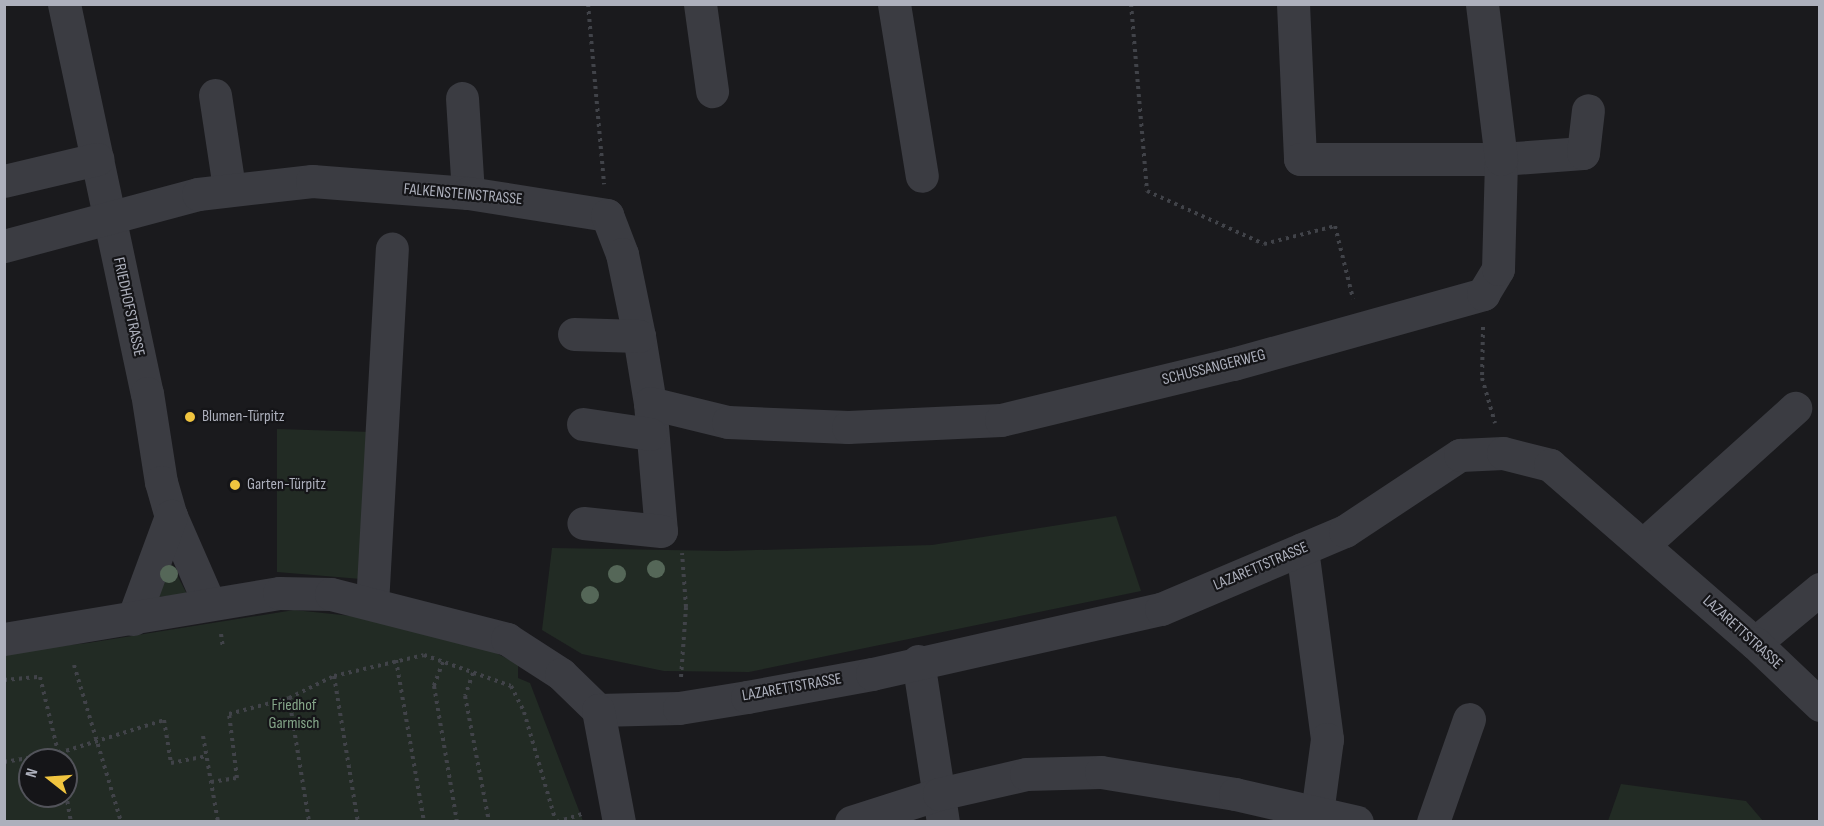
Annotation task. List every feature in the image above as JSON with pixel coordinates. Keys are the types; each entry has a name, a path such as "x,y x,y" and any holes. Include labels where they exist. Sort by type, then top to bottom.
{"street":[{"name":"FRIEDHOFSTRASSE","path":"64,4 171,516 209,603"},
{"path":"700,4 712,92"},
{"path":"894,4 922,176"},
{"path":"1293,4 1300,159 1501,159 1583,153 1588,110"},
{"path":"1482,4 1501,159 1498,269 1483,294"},
{"path":"215,95 229,188"},
{"path":"462,98 468,193"},
{"path":"4,181 97,159"},
{"name":"FALKENSTEINSTRASSE","path":"4,246 109,217 229,188 312,181 468,193 607,214"},
{"path":"584,524 661,531 639,336 622,254 607,214"},
{"path":"372,604 392,249"},
{"name":"SCHUSSANGERWEG","path":"583,424 650,418 848,427 1002,420 1361,328 1483,294"},
{"path":"574,334 639,336"},
{"path":"1643,545 1795,408"},
{"name":"LAZARETTSTRASSE","path":"598,710 679,708 872,674 918,661 1161,609 1345,531 1460,455 1503,453 1550,465 1755,643 1820,705"},
{"path":"133,619 171,516"},
{"path":"851,822 941,808 1026,774 1101,772 1229,808 1334,818 1327,739 1302,549"},
{"path":"1755,643 1820,589"},
{"path":"4,639 279,593 331,594 507,639 561,674 598,710 619,822"},
{"path":"918,661 941,808"},
{"path":"1433,822 1469,719"}],"path":[{"path":"588,4 607,214"},
{"path":"1131,4 1146,191 1264,244 1335,226 1361,328"},
{"path":"1483,294 1482,378 1503,453"},
{"path":"661,531 682,552 686,607 679,708"},
{"path":"211,782 237,778 229,714 289,698 334,676 424,655 511,686 524,712 556,822"},
{"path":"396,660 424,822"},
{"path":"443,662 434,686 457,822"},
{"path":"74,665 98,740 120,822"},
{"path":"473,673 465,696 489,822"},
{"path":"334,676 358,822"},
{"path":"4,680 40,677 58,748"},
{"path":"289,698 309,822"},
{"path":"74,748 164,720 171,763 206,756"},
{"path":"202,736 218,822"}],"green space":[{"path":"277,429 372,432 361,579 277,572"},
{"path":"1116,516 1141,591 749,672 664,671 582,654 542,630 552,548 725,551 932,545"},
{"path":"165,552 187,594 158,597"},
{"name":"Friedhof Garmisch","path":"294,610 371,618 478,644 518,664 518,678 530,683 583,821 5,822 5,652 88,643"},
{"path":"1621,784 1746,801 1763,821 1608,821"}],"place":[{"name":"Blumen-Türpitz","path":"190,417"},
{"name":"Garten-Türpitz","path":"235,485"}]}
